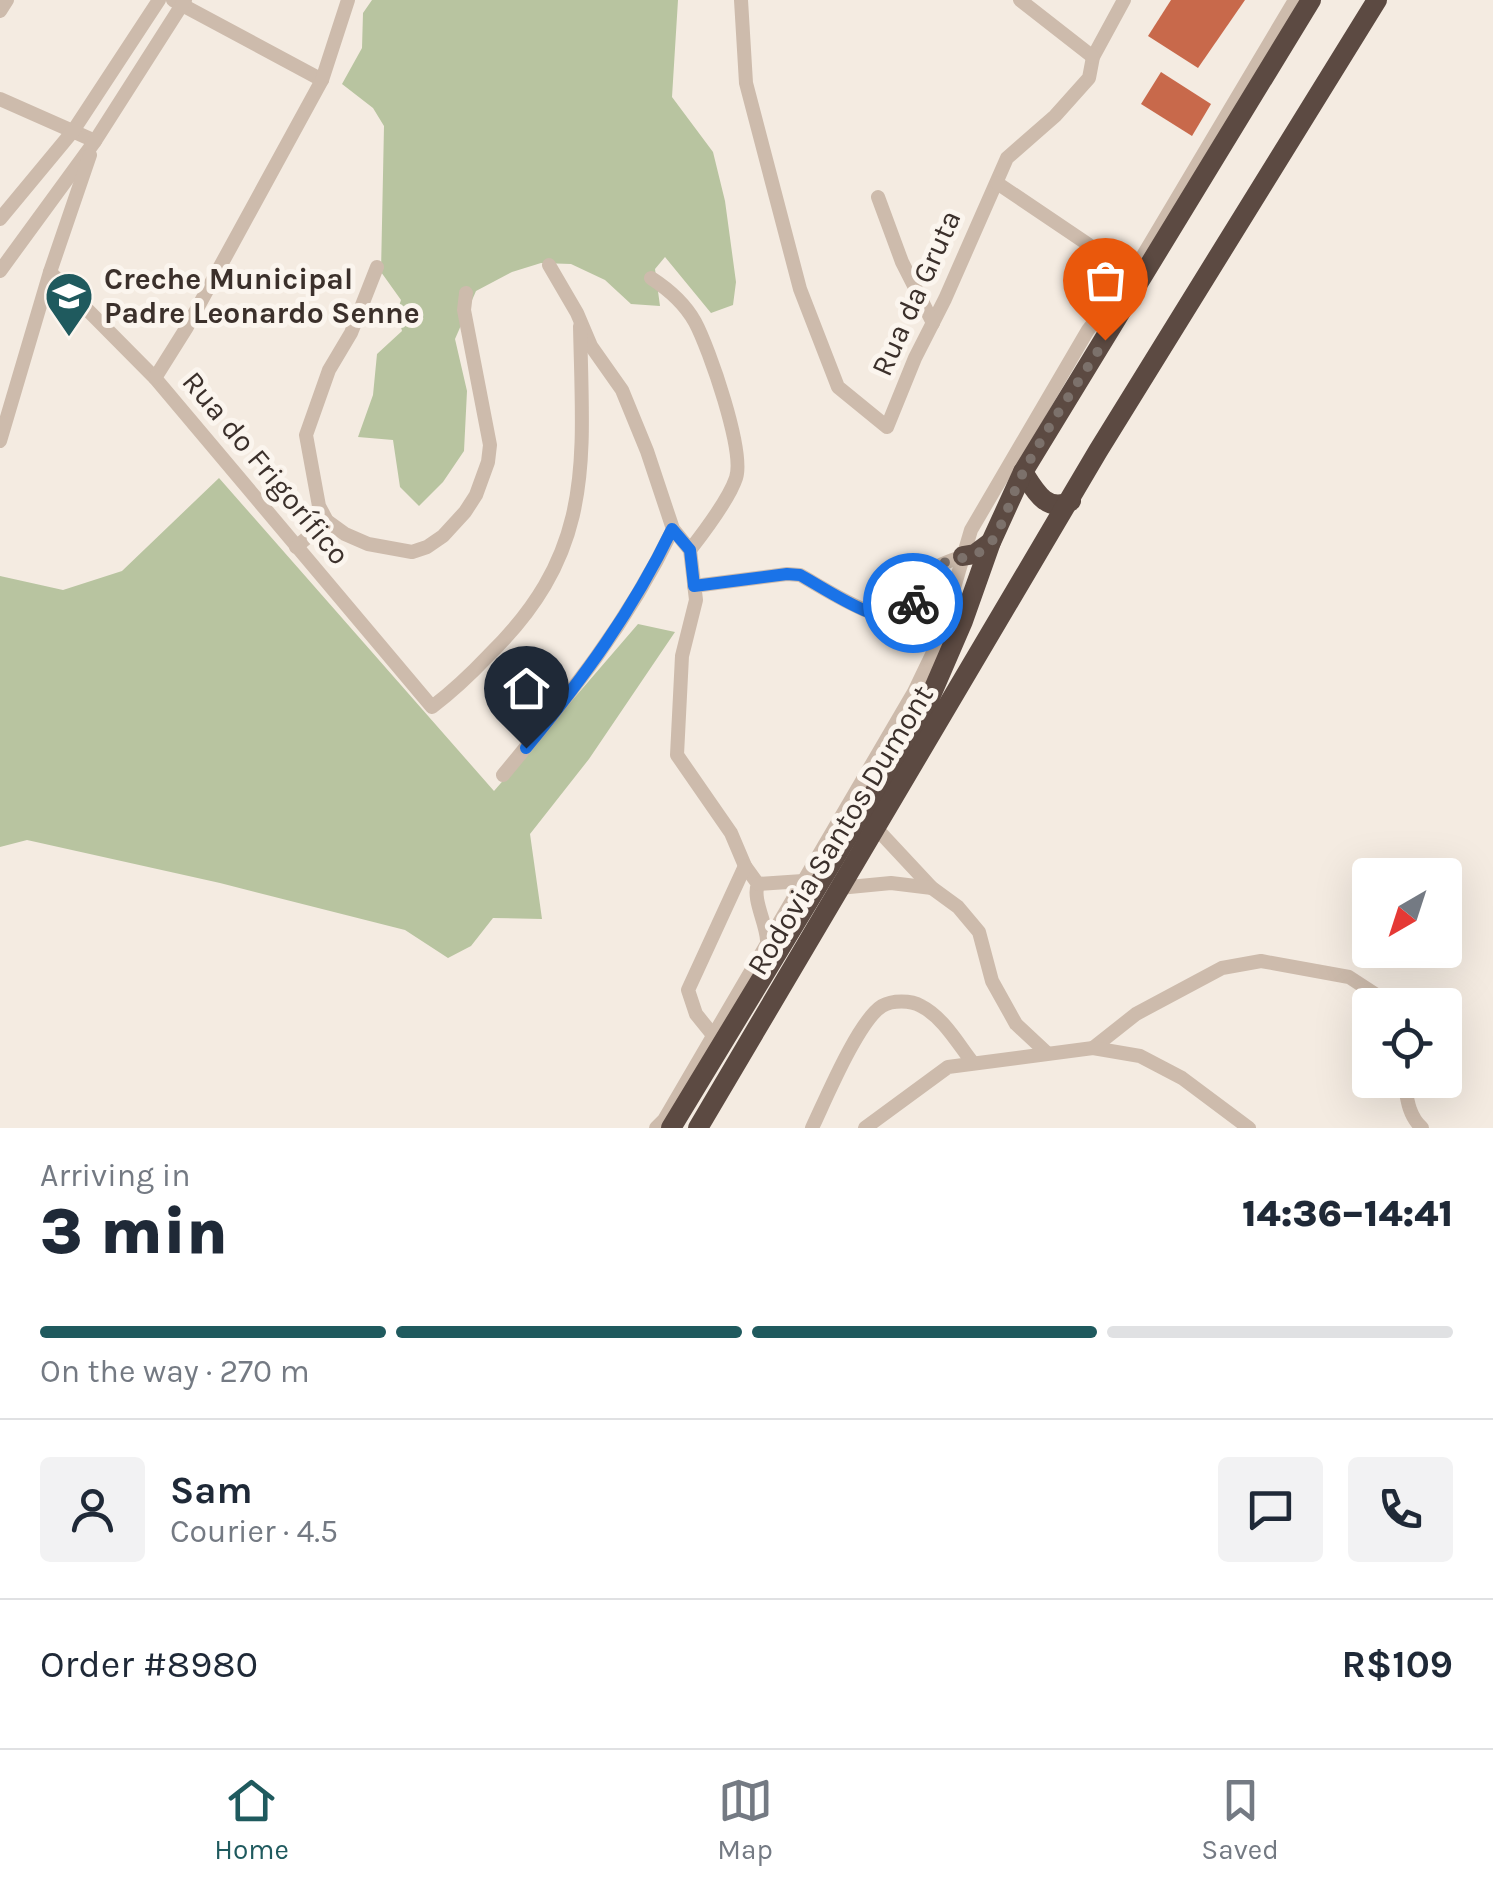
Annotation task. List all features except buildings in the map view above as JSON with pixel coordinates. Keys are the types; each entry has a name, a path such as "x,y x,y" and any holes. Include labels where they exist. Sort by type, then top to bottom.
{"highway":[{"name":"Rodovia Santos Dumont","path":"698,1128 1098,451 1378,0"},
{"name":"Rodovia Santos Dumont","path":"671,1128 718,1040 925,708 964,622 1025,459 1305,1"},
{"path":"1278,28 1305,1"},
{"path":"1025,459 1037,494 1048,505 1071,501"},
{"path":"963,556 976,554 991,542"}],"street":[{"path":"0,11 7,0"},
{"path":"0,219 73,131 158,0"},
{"path":"154,378 187,326 322,80 348,0"},
{"name":"Rua da Gruta","path":"741,0 746,83 800,289 838,387 887,427 1007,158 1055,116 1089,78 1093,57 1124,0"},
{"path":"1020,0 1093,57"},
{"path":"0,271 95,140 180,1 322,80"},
{"path":"656,1128 718,1040 767,940 914,692 938,642 972,530 1025,459 1088,330 1132,274 1278,28"},
{"path":"0,99 95,140"},
{"path":"0,441 50,272 95,140"},
{"path":"996,183 1132,274"},
{"path":"878,197 902,262 933,323"},
{"path":"549,265 580,326 622,390 672,529 690,550 696,600 682,656 677,755 731,833 745,866 758,884"},
{"path":"378,268 351,334 329,370 306,435 315,490 328,521 368,544 412,552 443,536 466,512 483,477 490,445 464,310 466,293"},
{"name":"Rua do Frigorífico","path":"50,272 154,378 432,707 457,689 516,629 548,584 560,558 571,526 581,457 580,326"},
{"path":"652,278 678,300 695,322 728,413 738,459 736,478 690,550"},
{"path":"296,547 328,521"},
{"path":"503,775 607,645 645,586 672,529"},
{"path":"694,586 800,575 878,617 896,620 912,610 918,586 930,569 963,556"},
{"path":"876,828 979,932 992,981 1016,1024 1046,1052"},
{"path":"718,1040 696,1014 688,990 720,928 745,866"},
{"path":"758,884 803,881"},
{"path":"840,888 891,883 932,888"},
{"path":"758,884 755,892 766,923 767,940"},
{"path":"1092,1048 1136,1014 1222,968 1261,960 1349,977 1366,988"},
{"path":"812,1128 858,1038 882,1006 898,1002 924,1006 973,1064"},
{"path":"866,1128 948,1067 1092,1048 1140,1056 1182,1078 1249,1128"},
{"path":"1407,1098 1415,1122 1422,1128"}],"green space":[{"path":"372,0 678,0 672,97 713,152 725,201 736,282 733,305 711,313 665,257 655,269 660,306 631,304 605,280 571,264 541,263 512,272 476,291 455,339 467,391 464,451 443,482 419,506 400,487 393,440 358,437 373,395 377,354 402,331 397,312 401,300 381,272 384,126 373,108 342,84 362,48 363,13"},
{"path":"219,478 494,791 638,624 675,632 589,759 530,834 542,919 493,918 471,946 448,958 405,930 220,883 27,840 0,847 0,576 63,590 122,571"}],"way so far":[{"path":"913,603 918,586 930,569 976,554 991,542 1023,472 1105,340"}],"place":[{"name":"Creche Municipal Padre Leonardo Senne","path":"69,338"}],"route":[{"path":"526,748 607,645 645,586 672,529 690,550 694,586 800,575 878,617 906,617 913,603"}]}
